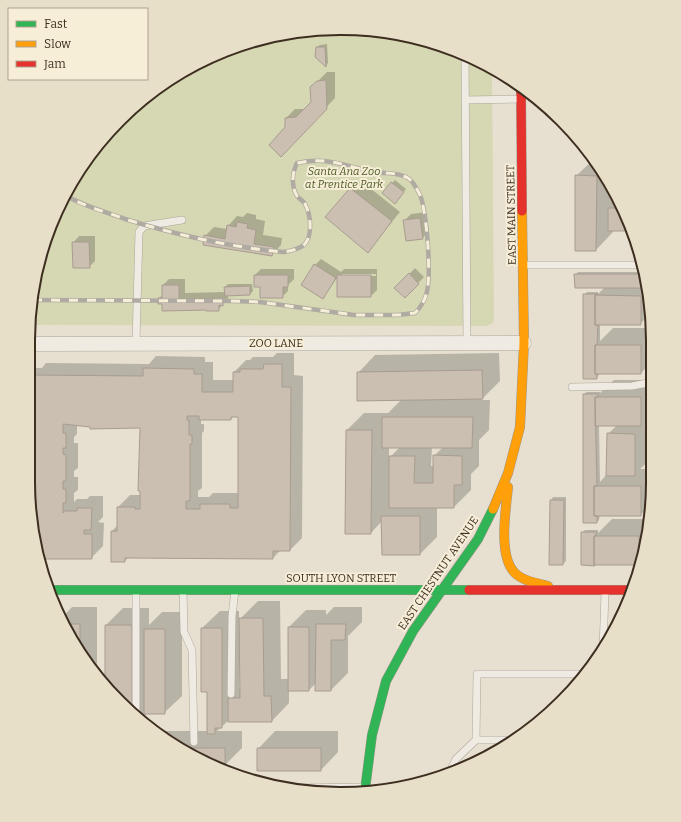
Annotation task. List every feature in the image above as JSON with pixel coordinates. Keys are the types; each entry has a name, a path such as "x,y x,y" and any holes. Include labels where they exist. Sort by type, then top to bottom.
{"street":[{"name":"EAST MAIN STREET","path":"521,94 524,343"},
{"name":"ZOO LANE","path":"35,344 524,343"},
{"name":"EAST CHESTNUT AVENUE","path":"365,785 372,735 386,681 413,631 478,539 491,514 508,473 520,427 524,343"},
{"path":"508,473 506,553 511,567 516,573 534,583 572,590"},
{"name":"SOUTH LYON STREET","path":"55,590 626,590"}],"lane":[{"path":"465,62 466,342"},
{"path":"465,100 521,99"},
{"path":"136,344 139,232 144,226 182,220"},
{"path":"523,265 637,265"},
{"path":"572,386 632,386 646,383"},
{"path":"136,590 136,708"},
{"path":"182,590 184,632 192,650 194,742"},
{"path":"231,694 232,616 235,590"},
{"path":"603,637 605,590"},
{"path":"476,740 477,674 577,674"},
{"path":"452,766 456,759 476,740 503,740"}],"green space":[{"name":"Santa Ana Zoo at Prentice Park","path":"340,35 380,38 420,45 457,58 492,75 494,322 487,326 36,325 38,301 45,261 58,224 86,171 124,124 171,86 224,58 261,45 281,41"}],"building":[{"path":"316,47 325,47 326,67 315,57"},
{"path":"326,80 327,109 281,157 269,145 285,127 285,118 296,117 311,102 310,87 317,81"},
{"path":"575,175 597,176 596,251 575,251"},
{"path":"391,182 404,192 395,204 382,193"},
{"path":"350,188 392,221 368,253 325,217"},
{"path":"608,208 615,208 626,231 608,231"},
{"path":"420,218 423,239 406,241 403,220"},
{"path":"237,222 248,224 247,228 256,230 254,244 274,247 272,256 203,245 204,235 225,239 227,225 236,227"},
{"path":"72,242 89,242 90,268 73,268"},
{"path":"314,264 336,278 323,299 301,285"},
{"path":"409,273 419,284 405,298 394,288"},
{"path":"574,274 639,274 641,288 575,288"},
{"path":"254,275 288,275 288,287 283,287 283,298 260,298 260,287 254,287"},
{"path":"337,275 371,275 371,297 337,297"},
{"path":"162,285 179,285 179,299 223,298 223,306 219,305 219,311 162,311 162,304 158,304 158,298 162,298"},
{"path":"250,286 250,295 225,296 224,287"},
{"path":"583,294 598,294 595,295 595,325 598,325 597,345 595,345 595,374 597,374 597,379 583,379"},
{"path":"595,295 641,296 641,325 595,325"},
{"path":"595,345 641,345 641,374 595,374"},
{"path":"264,364 282,364 282,387 291,387 290,551 273,551 273,559 125,558 125,562 111,562 111,531 117,531 117,507 135,507 135,509 140,509 140,491 138,491 140,428 90,429 90,427 63,424 63,433 66,433 66,448 63,448 63,454 66,455 66,481 63,481 63,489 66,489 66,503 63,503 63,513 64,511 77,511 77,508 92,508 91,530 84,530 84,534 92,534 92,559 45,559 38,521 35,482 35,375 143,376 143,368 194,369 194,374 202,374 202,392 233,392 233,372 240,372 240,369 263,369","holes":["187,416 199,416 199,420 231,420 231,417 238,417 238,508 230,508 230,504 200,504 200,509 186,509 186,501 190,501 190,444 192,444 192,435 189,435 189,420 187,420"]},
{"path":"482,370 483,399 357,401 357,372"},
{"path":"583,394 598,394 598,397 595,397 597,486 594,486 594,516 597,516 597,523 583,523"},
{"path":"595,397 641,397 641,426 595,426"},
{"path":"382,417 473,417 472,448 382,448"},
{"path":"346,430 372,430 371,534 345,534"},
{"path":"607,433 635,434 635,476 606,476"},
{"path":"433,455 462,456 462,485 454,485 454,508 389,508 389,456 415,456 414,483 433,483"},
{"path":"594,486 641,486 641,516 594,516"},
{"path":"550,500 564,500 563,565 549,565"},
{"path":"381,516 420,516 420,555 382,555"},
{"path":"581,532 596,532 596,536 594,536 595,566 581,565"},
{"path":"594,536 639,536 639,546 635,565 594,565"},
{"path":"239,618 263,618 264,696 271,696 272,722 228,722 228,698 240,698"},
{"path":"71,624 80,624 80,641"},
{"path":"316,624 346,624 345,640 331,640 331,691 315,691"},
{"path":"105,625 132,625 132,705 105,676"},
{"path":"288,627 309,627 309,691 288,691"},
{"path":"201,628 222,628 222,728 215,728 215,734 207,734 207,692 201,692"},
{"path":"144,629 165,629 165,714 144,714"},
{"path":"192,748 225,748 225,764"},
{"path":"257,748 321,748 321,771 257,771"}],"railway":[{"path":"38,300 260,302 354,315 398,315 415,313 422,305 426,295 428,287 429,261 427,230 423,204 415,186 408,178 400,175 364,170 328,161 309,161 297,163 293,175 293,184 297,196 304,203 309,214 310,231 307,241 302,247 283,252 203,240 125,219 71,198"}],"traffic: fast":[{"path":"366,785 372,735 386,681 413,631 478,539 493,509"},
{"path":"55,590 469,590"}],"traffic: slow":[{"path":"493,509 508,473 520,427 524,343 522,211"},
{"path":"508,487 504,531 506,554 509,564 514,572 521,578 548,586"}],"traffic: jam":[{"path":"521,94 522,211"},
{"path":"469,590 626,590"}]}
